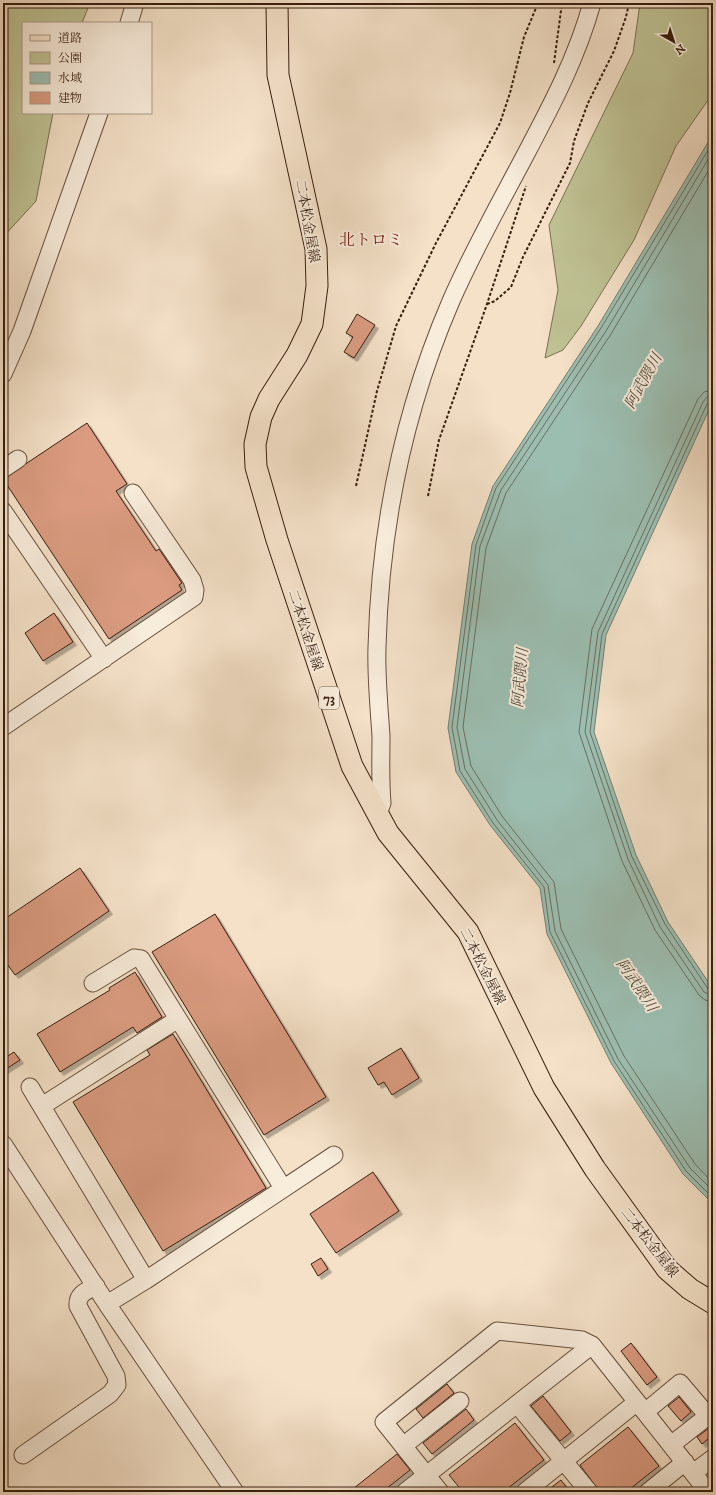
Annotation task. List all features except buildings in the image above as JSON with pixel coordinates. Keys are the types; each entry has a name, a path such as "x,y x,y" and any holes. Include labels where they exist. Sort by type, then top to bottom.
{"main road":[{"name":"二本松金屋線","path":"278,3 278,75 316,249 317,286 312,324 297,355 269,399 261,417 255,444 256,467 277,540 352,766 388,833 468,932 544,1088 595,1169 667,1269 690,1289 713,1303"}],"street":[{"path":"129,22 135,3"},
{"path":"378,814 382,804 377,649 379,607 391,507 402,448 415,397 452,300 498,207 558,95 575,55 592,3"},
{"path":"3,374 22,331 99,114"},
{"path":"3,469 18,459"},
{"path":"3,727 194,597 195,590 192,580 133,493"},
{"path":"3,511 104,659"},
{"path":"93,983 134,958 141,959 283,1188"},
{"path":"42,1106 178,1018"},
{"path":"30,1087 146,1280"},
{"path":"3,1144 107,1304 235,1492"},
{"path":"107,1304 146,1280 334,1155"},
{"path":"23,1455 110,1394 117,1385 116,1376 78,1306 78,1300 81,1294 96,1286"},
{"path":"440,1492 384,1422 497,1331 582,1340 592,1345 708,1492"},
{"path":"405,1492 592,1345"},
{"path":"526,1492 564,1461 641,1407 680,1383 710,1414 671,1445"},
{"path":"403,1446 460,1401"},
{"path":"517,1404 589,1492"},
{"path":"648,1492 689,1468 713,1458"}],"path":[{"path":"356,486 377,391 396,326 436,244 500,123 510,94 524,37 538,3"},
{"path":"554,67 562,3"},
{"path":"487,304 496,301 511,287 523,257 570,163 574,141 588,103 614,51 629,3"},
{"path":"428,496 439,440 487,304 527,182"}],"green space":[{"path":"3,3 90,3 82,22 22,22 22,114 53,114 36,201 3,237"},
{"path":"640,3 713,3 713,93 676,146 634,240 581,326 563,350 545,358 558,290 549,225 633,53"}],"water":[{"name":"阿武隈川","path":"713,134 713,401 606,635 594,732 636,855 668,922 713,989 713,1204 683,1174 611,1063 547,934 540,888 490,825 456,772 448,728 472,544 493,486 598,326"}],"district":[{"name":"北トロミ","path":"371,239"}]}
